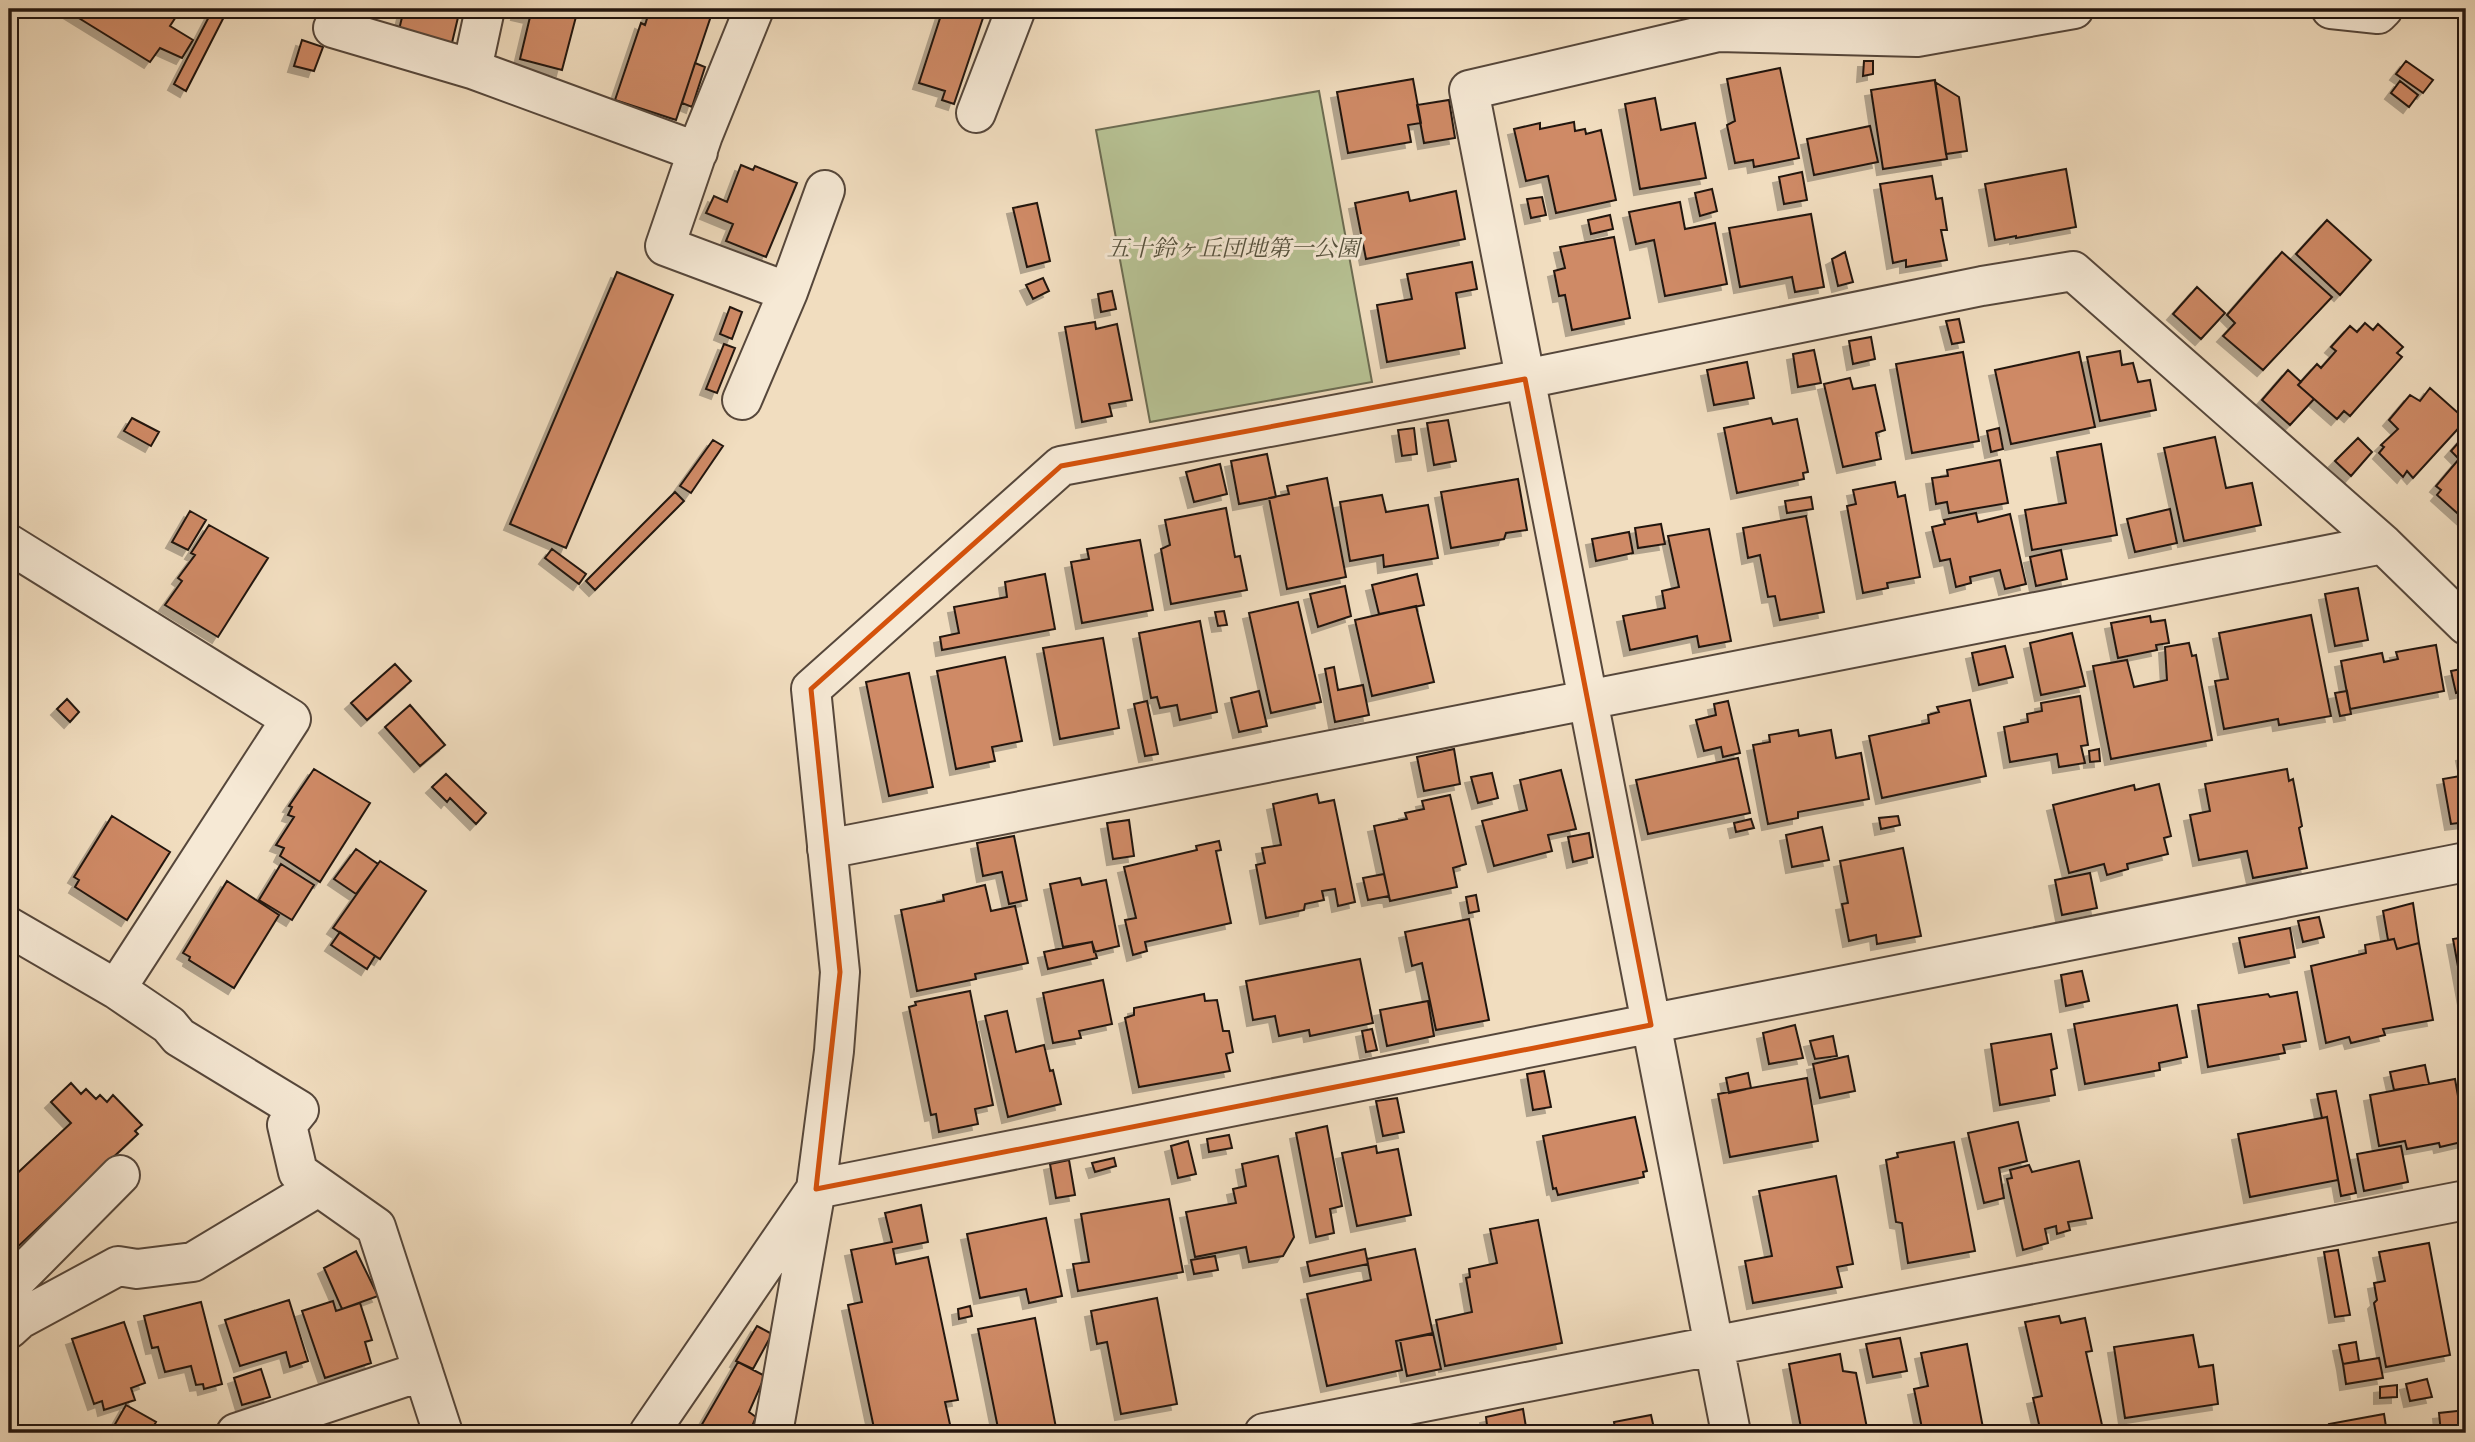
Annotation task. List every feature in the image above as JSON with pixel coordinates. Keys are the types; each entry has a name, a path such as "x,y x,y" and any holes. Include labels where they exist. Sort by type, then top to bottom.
{"street":[{"path":"472,69 485,9"},
{"path":"754,9 698,152 665,246 788,292"},
{"path":"976,113 1016,9"},
{"path":"1731,1433 1469,89 1718,32 1917,37 2074,9"},
{"path":"2331,9 2378,14 2382,9"},
{"path":"332,28 472,69 698,152"},
{"path":"742,400 788,292 825,190"},
{"path":"773,1433 816,1189 834,1051 840,972 811,688 1061,466 1525,379 1982,286 2073,271 2383,544 2466,625"},
{"path":"9,544 291,719 116,989"},
{"path":"827,849 2383,544"},
{"path":"649,1433 816,1189 2466,862"},
{"path":"9,927 116,989 169,1025 178,1037 299,1110 288,1125 298,1172 376,1227 443,1433"},
{"path":"9,1287 120,1175"},
{"path":"9,1329 20,1320 118,1266 137,1269 193,1262 318,1186"},
{"path":"1264,1433 2466,1200"},
{"path":"236,1433 423,1371"}],"highlighted area":[{"path":"1525,379 1651,1025 816,1189 840,972 811,689 1061,466"}],"green space":[{"name":"五十鈴ヶ丘団地第一公園","path":"1319,91 1372,382 1150,422 1096,130"}],"building":[{"path":"71,9 181,9 170,26 193,40 182,58 160,48 150,62 69,12"},
{"path":"213,9 228,9 186,91 174,84"},
{"path":"404,9 460,9 451,47 398,34"},
{"path":"519,9 578,9 562,70 520,59 530,17 517,14"},
{"path":"650,9 709,9 706,16 711,16 676,120 615,100 641,23 645,25"},
{"path":"943,9 986,9 954,104 942,100 945,91 919,83"},
{"path":"302,40 323,47 314,71 294,66"},
{"path":"1864,61 1873,61 1873,74 1863,76"},
{"path":"2406,61 2433,80 2423,93 2396,74"},
{"path":"695,63 705,67 692,107 682,103"},
{"path":"1780,68 1799,158 1754,167 1753,160 1735,163 1727,125 1735,121 1727,79"},
{"path":"1413,79 1421,123 1408,125 1411,142 1348,153 1337,92"},
{"path":"1935,80 1947,159 1883,169 1871,90"},
{"path":"2400,81 2418,95 2409,107 2391,93"},
{"path":"1935,82 1959,97 1967,151 1946,154"},
{"path":"1655,98 1661,130 1695,123 1706,178 1640,189 1625,104"},
{"path":"1449,100 1455,138 1424,143 1417,105"},
{"path":"1574,122 1575,131 1585,129 1586,134 1601,130 1616,200 1556,213 1548,176 1526,181 1514,129 1540,123 1540,129"},
{"path":"1870,126 1878,162 1814,175 1807,139"},
{"path":"741,165 753,170 755,166 797,183 766,257 726,241 733,224 706,213 714,196 727,202"},
{"path":"2066,169 2076,227 1995,240 1985,184"},
{"path":"1802,172 1807,200 1784,204 1779,177"},
{"path":"1932,176 1936,199 1942,198 1947,230 1941,230 1947,260 1906,267 1906,260 1893,263 1880,184"},
{"path":"1712,189 1717,211 1700,216 1695,193"},
{"path":"1456,191 1465,239 1366,259 1355,203 1408,192 1410,201"},
{"path":"1542,197 1546,215 1531,218 1527,199"},
{"path":"1680,202 1685,229 1715,223 1727,284 1665,296 1654,240 1636,244 1629,212"},
{"path":"1037,203 1050,261 1027,267 1013,208"},
{"path":"1811,214 1824,287 1795,292 1792,277 1740,287 1729,228"},
{"path":"1610,215 1613,229 1591,234 1588,220"},
{"path":"2327,220 2371,260 2340,295 2296,254"},
{"path":"1614,237 1630,318 1572,330 1565,295 1559,296 1554,271 1565,268 1560,247"},
{"path":"1845,252 1853,282 1838,286 1832,259"},
{"path":"2282,252 2332,297 2263,370 2223,336 2235,323 2227,315"},
{"path":"1472,262 1477,289 1456,293 1465,348 1387,362 1377,305 1412,299 1407,274"},
{"path":"617,272 673,295 566,548 510,524"},
{"path":"1043,278 1049,291 1033,299 1026,285"},
{"path":"2197,287 2225,313 2201,339 2173,314"},
{"path":"1112,291 1116,309 1101,312 1098,294"},
{"path":"730,307 742,312 732,339 720,334"},
{"path":"1959,319 1964,342 1952,344 1946,321"},
{"path":"1095,322 1096,329 1117,324 1132,400 1109,404 1112,416 1082,422 1065,327"},
{"path":"2365,323 2373,330 2378,324 2403,347 2397,353 2402,357 2350,416 2344,411 2337,419 2298,385 2317,364 2321,368 2336,351 2331,347 2350,326 2357,332"},
{"path":"1871,337 1875,359 1853,364 1849,341"},
{"path":"724,344 735,348 717,393 706,389"},
{"path":"1814,350 1821,383 1798,387 1793,354"},
{"path":"2120,351 2122,365 2133,363 2138,382 2150,380 2156,410 2100,421 2087,357"},
{"path":"1963,352 1979,441 1912,453 1896,364"},
{"path":"2079,352 2095,427 2011,444 1995,370"},
{"path":"1747,362 1754,398 1714,405 1707,370"},
{"path":"2288,370 2301,382 2298,385 2314,399 2290,425 2262,400"},
{"path":"1850,378 1853,389 1875,385 1885,430 1876,433 1881,459 1843,467 1824,384"},
{"path":"2430,388 2466,420 2413,478 2407,471 2403,477 2379,453 2384,447 2381,445 2398,429 2389,420 2410,395 2420,401"},
{"path":"132,418 159,432 151,446 124,431"},
{"path":"1771,418 1773,424 1797,419 1808,472 1803,473 1804,479 1737,493 1724,428"},
{"path":"1448,420 1456,461 1434,465 1427,423"},
{"path":"1414,428 1417,454 1402,456 1398,430"},
{"path":"1999,428 2003,449 1991,452 1987,431"},
{"path":"2466,434 2466,521 2437,495 2441,490 2436,486 2459,459 2451,451"},
{"path":"2215,437 2226,488 2252,483 2261,525 2184,541 2164,448"},
{"path":"2358,438 2372,452 2351,476 2335,461"},
{"path":"713,440 723,446 691,493 680,486"},
{"path":"2101,444 2117,535 2032,550 2025,510 2066,503 2057,452"},
{"path":"1267,454 1276,497 1239,504 1231,461"},
{"path":"2000,460 2008,503 1949,513 1947,502 1936,504 1932,478 1948,476 1947,470"},
{"path":"1220,464 1227,494 1194,502 1186,472"},
{"path":"1327,478 1346,577 1287,589 1269,498 1289,494 1287,486"},
{"path":"1518,479 1527,530 1506,533 1504,539 1451,548 1441,492"},
{"path":"1895,482 1898,497 1905,495 1920,577 1887,583 1888,588 1863,593 1847,506 1856,504 1853,490"},
{"path":"675,492 684,501 595,590 586,581"},
{"path":"1382,495 1386,512 1428,505 1438,558 1384,567 1383,555 1350,561 1340,502"},
{"path":"1811,497 1813,509 1787,513 1785,501"},
{"path":"1226,508 1235,557 1240,556 1247,590 1171,604 1161,549 1170,545 1165,520"},
{"path":"2170,509 2177,543 2135,552 2127,519"},
{"path":"190,511 206,520 188,550 172,542"},
{"path":"1976,513 1978,522 2010,514 2026,584 2005,589 2000,570 1970,577 1971,583 1956,587 1950,559 1940,561 1932,527 1945,524 1944,520"},
{"path":"1806,516 1824,612 1780,620 1775,596 1768,597 1760,555 1748,558 1743,528"},
{"path":"1661,524 1665,544 1638,548 1635,528"},
{"path":"209,525 268,558 218,637 165,605 182,581 178,578 195,555 191,553"},
{"path":"1709,529 1731,641 1699,647 1697,636 1630,650 1623,616 1665,608 1662,591 1679,587 1668,536"},
{"path":"1629,532 1633,553 1596,561 1592,539"},
{"path":"1140,540 1153,610 1082,623 1071,562 1089,559 1087,549"},
{"path":"552,549 586,574 579,584 545,558"},
{"path":"2061,550 2067,579 2036,586 2030,557"},
{"path":"1045,574 1055,629 942,650 940,637 959,633 954,607 1007,597 1005,582"},
{"path":"1417,574 1424,605 1379,614 1372,585"},
{"path":"1345,586 1351,616 1318,627 1310,594"},
{"path":"2358,588 2368,640 2335,646 2325,594"},
{"path":"1298,602 1321,702 1271,713 1249,613"},
{"path":"1416,606 1434,682 1372,696 1355,620"},
{"path":"1224,611 1227,625 1218,626 1215,612"},
{"path":"2311,615 2331,716 2279,725 2278,719 2224,729 2215,681 2228,679 2219,633"},
{"path":"2150,616 2151,622 2165,620 2169,643 2156,645 2157,650 2118,658 2111,623"},
{"path":"1200,621 1217,712 1180,720 1177,705 1160,708 1157,697 1151,698 1139,633"},
{"path":"2072,633 2085,686 2041,695 2030,643"},
{"path":"1103,638 1119,728 1060,739 1043,648"},
{"path":"2189,643 2192,656 2196,655 2212,740 2111,759 2093,666 2127,660 2134,687 2167,680 2165,647"},
{"path":"2436,645 2444,691 2350,709 2341,661 2382,653 2384,662 2398,659 2396,652"},
{"path":"2005,646 2013,677 1979,685 1972,653"},
{"path":"1005,657 1022,741 992,747 995,761 956,769 937,671"},
{"path":"395,664 411,681 367,720 351,703"},
{"path":"1334,667 1338,690 1363,685 1369,715 1335,722 1325,669"},
{"path":"2466,668 2466,691 2456,693 2451,671"},
{"path":"909,673 933,787 889,796 866,682"},
{"path":"1259,691 1267,726 1239,732 1231,698"},
{"path":"2347,691 2351,714 2340,716 2335,693"},
{"path":"2080,696 2088,745 2081,746 2085,763 2059,767 2057,754 2010,762 2004,727 2028,722 2027,714 2042,711 2041,703"},
{"path":"67,699 79,712 70,722 57,709"},
{"path":"1970,700 1986,776 1882,798 1869,736 1929,723 1928,715 1939,712 1937,707"},
{"path":"1147,701 1158,754 1145,756 1134,704"},
{"path":"1728,701 1740,753 1723,757 1721,747 1704,751 1696,720 1716,715 1714,704"},
{"path":"410,705 445,745 420,766 385,727"},
{"path":"1798,730 1799,736 1831,730 1836,758 1861,753 1869,799 1798,812 1798,818 1768,824 1753,745 1770,742 1769,735"},
{"path":"1454,749 1460,784 1424,791 1417,757"},
{"path":"2099,749 2100,761 2090,762 2089,751"},
{"path":"2466,754 2466,775 2462,755"},
{"path":"1738,758 1750,813 1648,834 1636,780"},
{"path":"314,769 370,803 320,882 280,856 284,848 276,845 294,817 288,815 292,807 289,806"},
{"path":"2287,769 2289,781 2293,779 2307,868 2253,878 2247,851 2199,860 2190,815 2210,811 2205,784"},
{"path":"1561,770 1576,829 1548,835 1552,851 1494,866 1482,821 1527,810 1520,780"},
{"path":"1492,773 1498,798 1478,803 1471,777"},
{"path":"446,774 486,813 476,824 450,798 447,802 432,787"},
{"path":"2466,775 2466,822 2451,824 2443,779"},
{"path":"2159,784 2171,836 2164,838 2168,854 2127,864 2128,869 2107,875 2104,864 2069,873 2053,805 2134,785 2135,790"},
{"path":"1317,794 1319,803 1334,800 1355,902 1338,906 1335,889 1322,891 1324,900 1305,904 1304,910 1266,918 1256,865 1265,863 1262,848 1281,845 1273,804"},
{"path":"1450,795 1466,864 1453,868 1457,887 1390,901 1374,826 1407,819 1405,813 1424,809 1422,801"},
{"path":"112,816 170,852 127,920 75,887 79,880 74,877"},
{"path":"1898,816 1900,825 1881,829 1879,818"},
{"path":"1751,819 1754,828 1736,832 1734,823"},
{"path":"1129,820 1134,856 1113,859 1107,823"},
{"path":"1822,827 1829,860 1792,867 1786,835"},
{"path":"1589,833 1593,857 1573,862 1568,837"},
{"path":"1014,836 1027,900 1009,904 1002,872 983,876 977,843"},
{"path":"1219,841 1221,850 1216,851 1231,923 1145,942 1147,951 1133,955 1125,920 1136,918 1124,867 1197,850 1196,846"},
{"path":"1903,848 1921,936 1877,944 1876,935 1849,941 1842,904 1848,903 1840,861"},
{"path":"356,849 378,864 356,894 334,879"},
{"path":"380,861 426,891 380,959 333,928"},
{"path":"281,864 314,885 292,920 259,900"},
{"path":"2090,873 2097,908 2062,915 2055,880"},
{"path":"1384,874 1389,896 1368,900 1363,878"},
{"path":"1080,878 1082,885 1106,880 1119,946 1094,952 1092,942 1063,947 1050,884"},
{"path":"227,881 279,915 234,988 189,960 190,957 183,953"},
{"path":"985,885 991,911 1015,906 1028,963 975,974 976,979 917,991 901,910 944,901 943,895"},
{"path":"1476,895 1479,911 1469,913 1466,897"},
{"path":"2413,903 2419,943 2397,949 2394,939 2388,940 2383,911"},
{"path":"2319,917 2324,937 2303,942 2298,921"},
{"path":"1469,919 1489,1020 1436,1030 1422,963 1412,966 1405,932"},
{"path":"2290,928 2295,957 2245,967 2239,938"},
{"path":"340,932 375,956 367,969 331,945"},
{"path":"2466,937 2466,1010 2453,939"},
{"path":"2394,939 2397,949 2419,943 2433,1020 2383,1029 2385,1035 2351,1043 2349,1037 2326,1043 2311,966 2366,953 2365,945"},
{"path":"1092,942 1097,958 1048,969 1044,952"},
{"path":"1360,959 1373,1023 1310,1036 1309,1030 1279,1036 1275,1016 1253,1020 1246,981"},
{"path":"2082,971 2089,1001 2066,1006 2061,975"},
{"path":"1103,980 1112,1024 1079,1031 1081,1038 1053,1043 1043,993"},
{"path":"970,991 993,1105 975,1109 978,1124 939,1132 936,1114 931,1115 909,1007 916,1005 915,1002"},
{"path":"2297,992 2306,1041 2283,1045 2285,1053 2208,1067 2198,1005"},
{"path":"1204,994 1205,1001 1217,1000 1223,1031 1229,1031 1233,1052 1226,1054 1230,1071 1139,1087 1125,1018 1134,1015 1134,1008"},
{"path":"1428,1001 1434,1036 1387,1046 1380,1010"},
{"path":"2177,1005 2187,1057 2159,1063 2160,1070 2085,1084 2074,1024"},
{"path":"1007,1011 1016,1052 1044,1045 1061,1104 1008,1117 985,1016"},
{"path":"1795,1025 1803,1058 1769,1064 1763,1033"},
{"path":"1372,1029 1377,1050 1366,1052 1362,1031"},
{"path":"2051,1034 2057,1068 2051,1070 2055,1095 2000,1105 1991,1044"},
{"path":"1833,1036 1837,1056 1815,1059 1810,1041"},
{"path":"1848,1056 1855,1091 1820,1098 1813,1064"},
{"path":"2425,1065 2429,1084 2394,1090 2390,1072"},
{"path":"1544,1071 1551,1107 1533,1110 1527,1074"},
{"path":"1748,1073 1751,1088 1729,1093 1726,1078"},
{"path":"1807,1078 1818,1141 1730,1157 1718,1094"},
{"path":"2455,1079 2466,1141 2440,1147 2439,1143 2407,1149 2405,1141 2379,1146 2370,1095"},
{"path":"71,1083 81,1094 86,1089 96,1099 100,1095 107,1102 113,1095 142,1125 135,1131 138,1134 9,1255 9,1181 71,1123 51,1102"},
{"path":"2336,1091 2356,1193 2341,1196 2327,1117 2322,1118 2317,1094"},
{"path":"1397,1098 1404,1132 1383,1136 1376,1101"},
{"path":"1635,1117 1647,1171 1643,1172 1644,1177 1558,1195 1556,1188 1553,1189 1543,1136"},
{"path":"2327,1117 2338,1180 2250,1197 2238,1134"},
{"path":"2018,1122 2027,1161 1999,1168 2004,1198 1984,1203 1968,1133"},
{"path":"1327,1126 1342,1206 1330,1209 1334,1233 1316,1237 1296,1133"},
{"path":"1229,1135 1232,1148 1209,1152 1207,1139"},
{"path":"1188,1141 1196,1174 1178,1178 1171,1146"},
{"path":"1954,1142 1975,1251 1908,1263 1902,1223 1896,1222 1886,1160 1898,1157 1897,1153"},
{"path":"1376,1146 1377,1153 1398,1149 1411,1215 1357,1226 1342,1153"},
{"path":"2401,1146 2408,1182 2364,1191 2357,1154"},
{"path":"1278,1156 1294,1237 1283,1256 1249,1262 1246,1247 1195,1257 1186,1212 1236,1203 1233,1189 1246,1186 1242,1164"},
{"path":"1114,1158 1116,1166 1095,1172 1092,1163"},
{"path":"1069,1160 1075,1195 1056,1198 1050,1164"},
{"path":"2079,1161 2092,1218 2068,1222 2070,1230 2057,1234 2056,1226 2045,1229 2048,1243 2023,1250 2007,1179 2012,1178 2010,1170 2029,1165 2032,1172"},
{"path":"1836,1176 1853,1264 1837,1267 1842,1287 1753,1303 1745,1261 1772,1256 1759,1191"},
{"path":"1169,1199 1183,1272 1078,1291 1073,1264 1089,1262 1081,1214"},
{"path":"921,1205 928,1242 893,1249 896,1264 928,1257 958,1400 945,1402 951,1429 932,1433 875,1433 848,1305 862,1302 851,1250 892,1242 885,1213"},
{"path":"1046,1218 1062,1296 1029,1303 1026,1289 980,1298 967,1234"},
{"path":"1538,1220 1562,1343 1445,1366 1436,1320 1472,1312 1466,1278 1470,1277 1469,1269 1497,1263 1490,1229"},
{"path":"2429,1243 2450,1355 2386,1367 2374,1303 2377,1300 2374,1283 2385,1281 2379,1252"},
{"path":"1365,1249 1368,1264 1310,1276 1307,1262"},
{"path":"1415,1249 1433,1334 1396,1341 1402,1370 1327,1386 1307,1294 1371,1280 1367,1259"},
{"path":"2338,1250 2350,1315 2335,1317 2324,1252"},
{"path":"356,1251 378,1296 342,1309 324,1268"},
{"path":"1215,1256 1218,1270 1194,1274 1191,1260"},
{"path":"1157,1298 1177,1404 1121,1414 1107,1342 1097,1344 1091,1311"},
{"path":"289,1300 308,1361 290,1367 286,1352 240,1366 225,1320"},
{"path":"333,1301 336,1311 360,1303 372,1340 365,1342 371,1363 325,1378 302,1311"},
{"path":"201,1302 222,1384 204,1389 203,1384 196,1385 191,1366 165,1372 158,1347 152,1348 144,1316"},
{"path":"970,1306 972,1316 959,1319 958,1309"},
{"path":"2059,1316 2061,1323 2085,1318 2092,1351 2086,1352 2102,1425 2065,1433 2041,1433 2033,1398 2042,1396 2025,1322"},
{"path":"1035,1318 1057,1433 999,1433 978,1329"},
{"path":"124,1322 145,1383 131,1388 135,1400 104,1410 102,1401 94,1404 72,1339"},
{"path":"757,1326 772,1334 753,1369 736,1361"},
{"path":"1433,1333 1441,1369 1407,1376 1400,1340"},
{"path":"2193,1335 2199,1367 2213,1365 2218,1404 2125,1418 2114,1347"},
{"path":"1900,1338 1907,1371 1873,1377 1866,1344"},
{"path":"2356,1342 2359,1361 2343,1364 2339,1345"},
{"path":"1967,1344 1984,1433 1923,1433 1914,1389 1928,1386 1921,1353"},
{"path":"1840,1354 1843,1371 1856,1373 1868,1433 1802,1433 1789,1364"},
{"path":"2379,1358 2383,1378 2346,1384 2343,1364"},
{"path":"738,1362 765,1376 749,1412 756,1417 753,1424 758,1427 753,1433 697,1433"},
{"path":"261,1369 270,1397 242,1405 234,1378"},
{"path":"2427,1379 2432,1397 2410,1401 2406,1384"},
{"path":"2397,1385 2397,1397 2380,1398 2380,1387"},
{"path":"126,1405 156,1422 150,1433 110,1433"},
{"path":"1523,1409 1527,1433 1488,1433 1486,1417"},
{"path":"2466,1410 2466,1433 2441,1433 2439,1413"},
{"path":"2384,1414 2387,1433 2331,1433 2329,1424"},
{"path":"1651,1415 1655,1433 1616,1433 1614,1422"}]}
